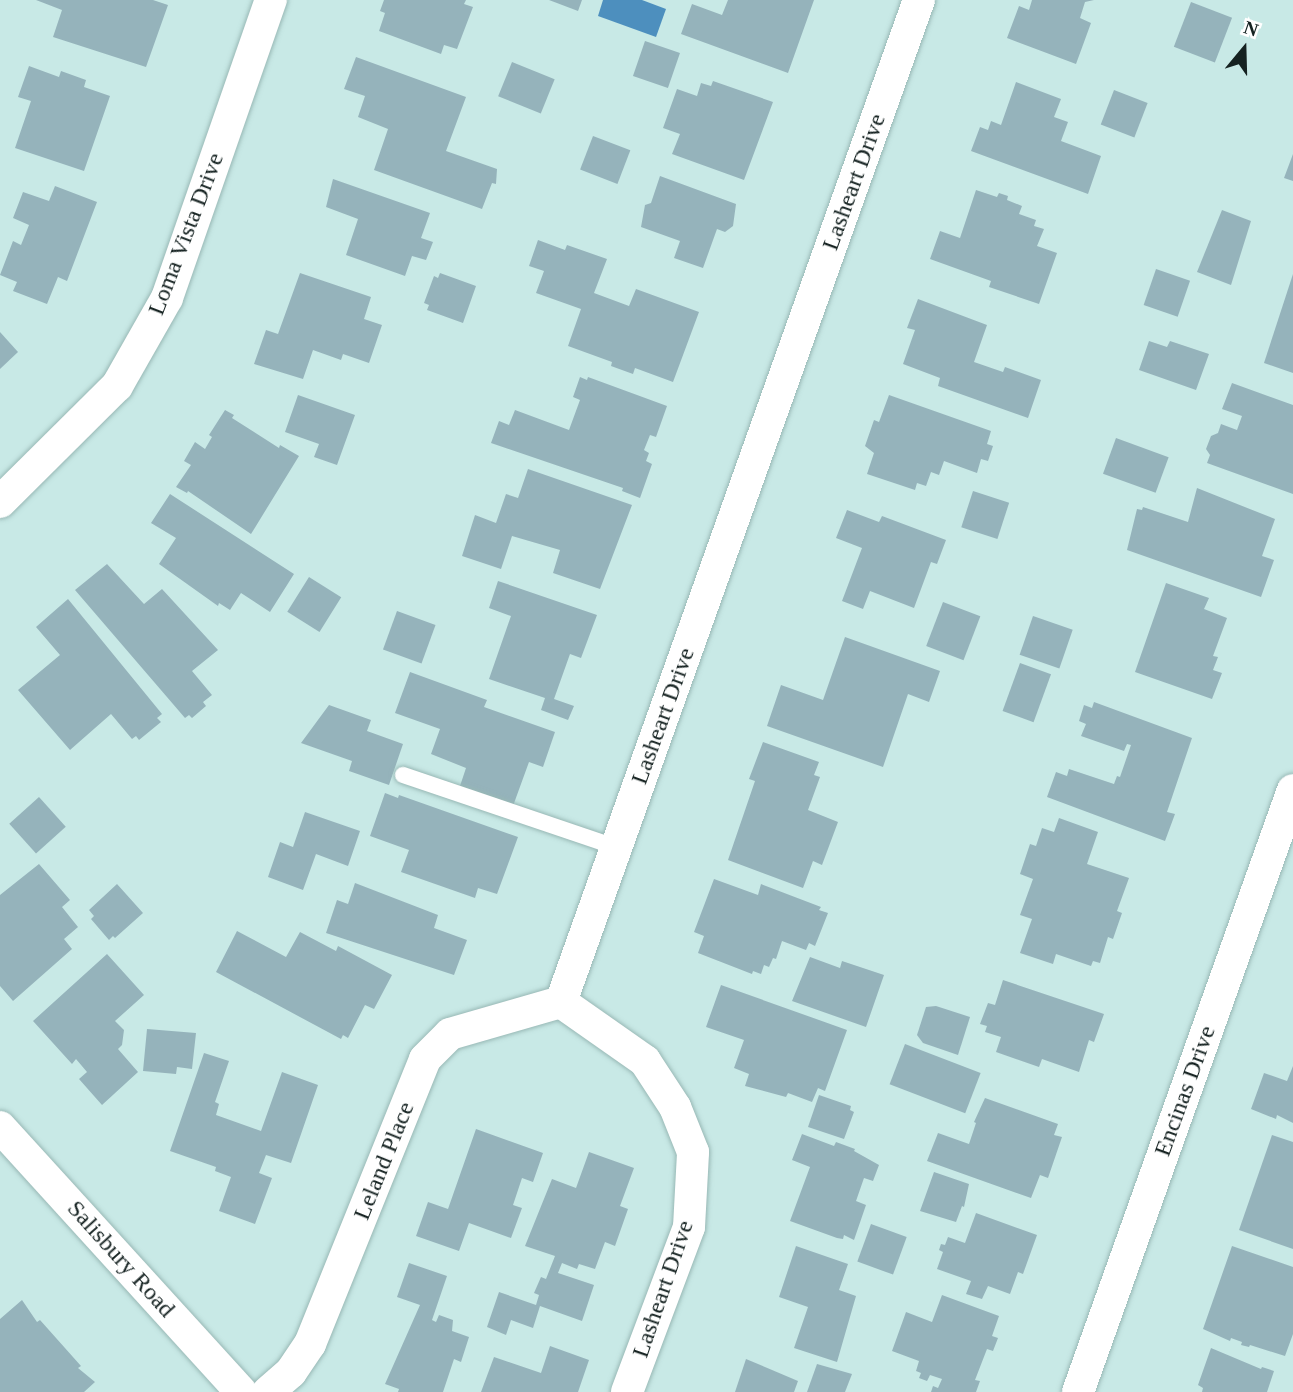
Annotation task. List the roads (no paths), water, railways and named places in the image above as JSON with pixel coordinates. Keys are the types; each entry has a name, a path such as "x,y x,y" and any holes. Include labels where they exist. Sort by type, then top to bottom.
{"street":[{"name":"Loma Vista Drive","path":"0,502 117,386 167,298 271,0"},
{"name":"Lasheart Drive","path":"627,1392 689,1227 693,1152 675,1107 645,1061 562,1003 919,0"},
{"name":"Encinas Drive","path":"1078,1392 1293,790"},
{"name":"Leland Place","path":"268,1392 291,1372 310,1344 425,1059 450,1034 562,1003"},
{"name":"Salisbury Road","path":"0,1127 241,1392"}],"lane":[{"path":"403,775 616,847"}],"water":[{"path":"603,0 642,0 666,9 656,37 598,16"}]}
